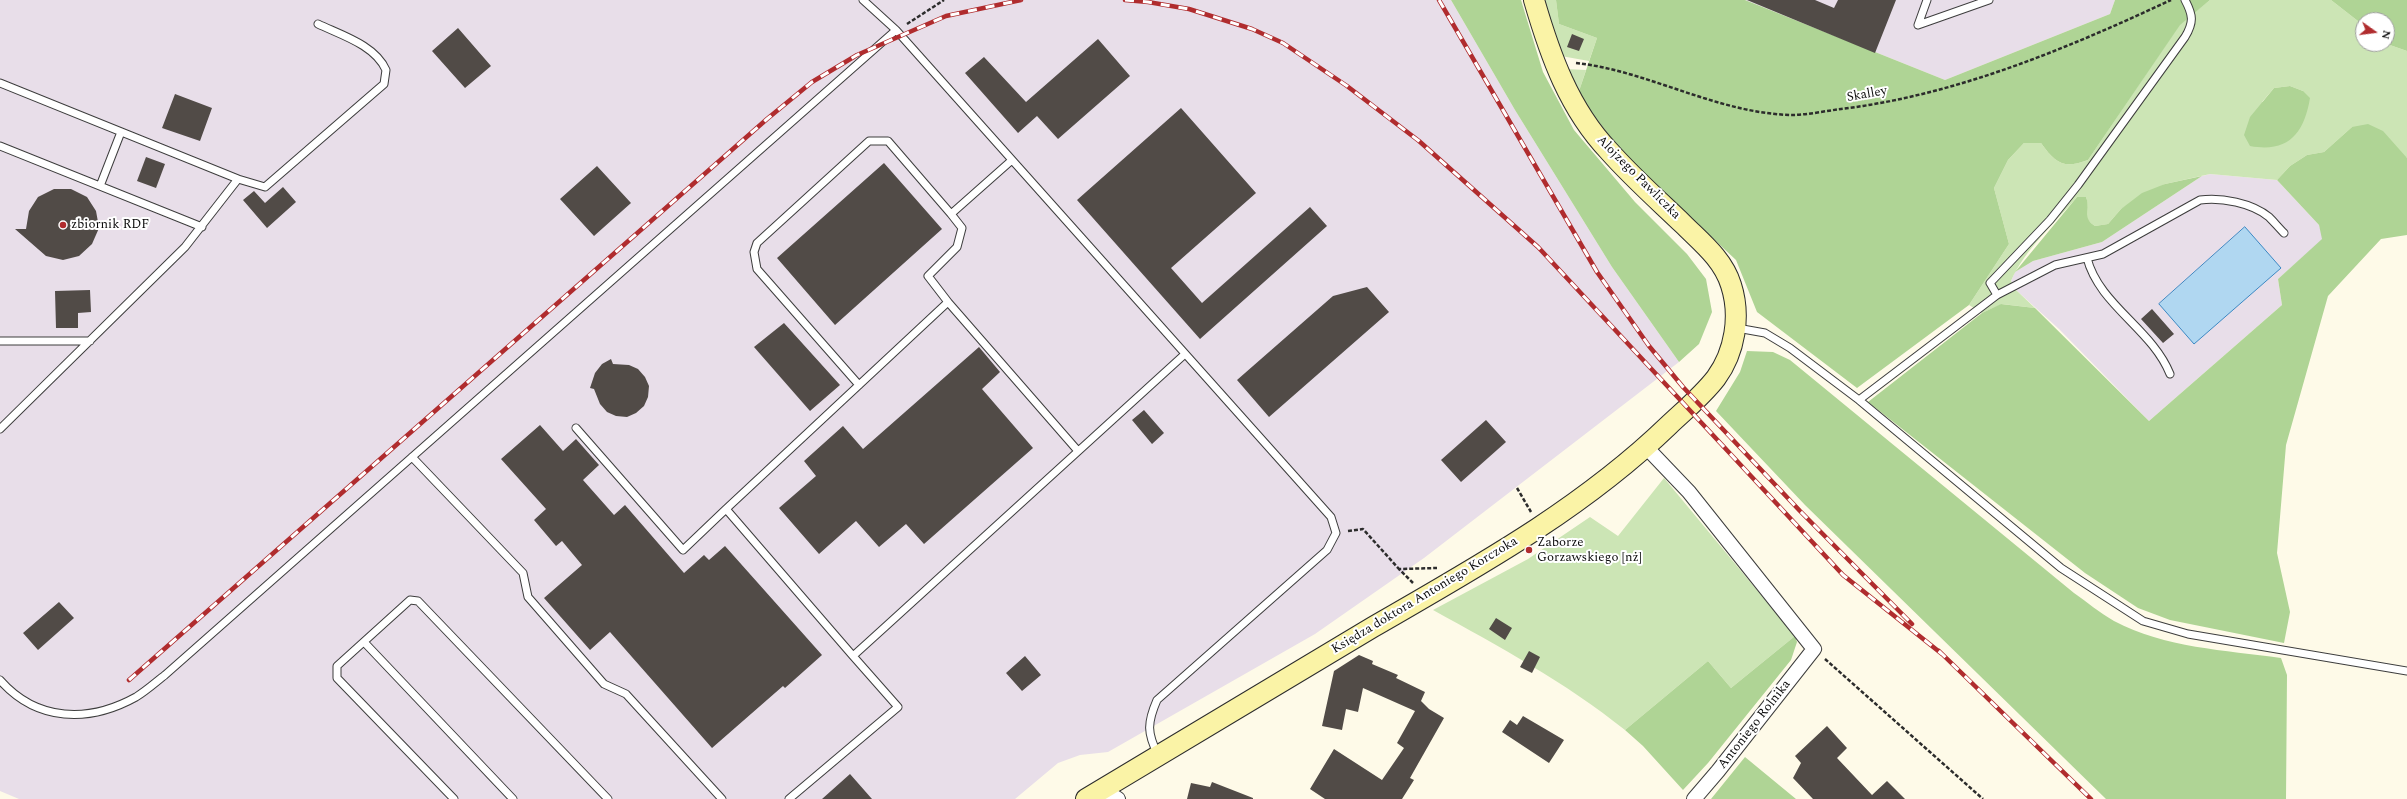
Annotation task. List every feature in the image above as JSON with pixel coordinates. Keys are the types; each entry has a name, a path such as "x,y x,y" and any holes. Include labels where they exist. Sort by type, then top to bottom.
{"street":[{"name":"Alojzego Pawliczka","path":"1534,0 1554,65 1586,123 1608,151 1711,251 1720,263 1731,283 1734,294 1736,328"},
{"name":"Księdza doktora Antoniego Korczoka","path":"1102,796 1158,755 1539,528 1575,504 1646,447 1716,378 1726,361 1736,328"},
{"path":"1646,447 1690,492 1814,649"},
{"name":"Antoniego Rolnika","path":"1694,799 1718,771 1814,649"}],"lane":[{"path":"863,0 896,30 1331,517 1336,533 1327,550 1157,700 1149,718 1150,739 1158,755"},
{"path":"1928,0 1918,25 1989,0"},
{"path":"1997,295 1990,283 2050,220 2078,185 2185,37 2193,24 2191,11 2185,0"},
{"path":"0,83 238,179 265,187 384,84 386,70 376,55 356,42 318,24"},
{"path":"0,680 22,698 48,711 78,716 105,711 137,696 412,457 896,30"},
{"path":"100,186 121,132"},
{"path":"859,385 757,269 754,252 757,243 869,141 888,141 962,228 957,247 928,276 948,302 1078,451"},
{"path":"0,146 202,227"},
{"path":"951,214 1012,160"},
{"path":"0,429 185,247 238,179"},
{"path":"1859,400 1997,295 2054,265 2103,254 2125,244 2187,205 2200,200 2214,198 2253,209 2268,217 2284,233"},
{"path":"2087,258 2097,281 2158,351 2170,374"},
{"path":"576,428 683,550 948,302"},
{"path":"1736,328 1765,333 1776,337 1859,400 2061,568 2143,621 2188,634 2407,671"},
{"path":"0,340 90,341"},
{"path":"853,656 1185,354"},
{"path":"412,457 523,573 528,597 604,684 626,694 722,799"},
{"path":"726,509 898,707 789,799"},
{"path":"454,799 338,678 337,666 410,600 418,601 608,799"},
{"path":"364,642 513,799"}],"path":[{"path":"896,30 944,0"},
{"name":"Skalley","path":"1554,65 1566,62 1583,64 1729,106 1791,115 1873,105 1983,78 2103,32 2171,0"},
{"path":"1517,488 1532,513"},
{"path":"1336,533 1363,529 1419,589"},
{"path":"1399,569 1445,568"},
{"path":"1814,649 1983,799"}],"shaded area":[{"path":"0,0 1451,0 1515,110 1612,267 1679,362 1424,558 1315,634 1108,752 1080,755 1058,763 1015,799 19,799 0,791"},
{"path":"1745,0 2115,0 2110,14 1945,80"},
{"path":"2210,174 2277,180 2319,225 2323,239 2278,279 2282,305 2149,421 2059,329 2016,290 2011,281 2015,272 2033,261 2102,242 2202,176"}],"green space":[{"path":"1451,0 1521,0 1543,72 1574,130 1635,202 1687,254 1706,279 1712,312 1699,344 1679,362 1612,267 1515,110"},
{"path":"1544,0 1556,0 1559,24 1597,38 1589,61 1561,56"},
{"path":"1556,0 1745,0 1945,80 2110,14 2115,0 2210,0 2180,25 2088,160 2073,164 2061,163 2051,156 2041,143 2024,143 2008,160 1994,188 2009,244 1969,305 1857,388 1757,312 1736,260 1644,174 1608,134 1578,94 1597,38 1559,24"},
{"path":"2210,0 2331,0 2355,19 2355,52 2395,52 2395,47 2407,51 2407,158 2352,127 2324,152 2307,155 2290,166 2277,180 2210,174 2165,184 2121,209 2108,224 2095,226 2090,222 2086,215 2086,197 2077,197 2032,247 2017,269 2011,281 2016,290 2035,308 2002,304 1982,313 1969,305 2009,244 1994,188 2008,160 2024,143 2041,143 2051,156 2061,163 2073,164 2088,160 2180,24","holes":["2290,86 2303,91 2262,102 2274,88"]},
{"path":"2331,0 2407,0 2407,51 2395,47 2395,12 2355,12 2355,19"},
{"path":"1566,69 1586,70 1578,94"},
{"path":"2290,86 2303,91 2310,98 2303,122 2298,131 2292,138 2275,147 2250,146 2244,135 2250,117 2274,88"},
{"path":"2368,124 2383,131 2407,158 2407,235 2381,239 2328,296 2286,445 2277,553 2290,612 2284,643 2170,620 2138,608 2085,573 1868,402 1982,313 2001,304 2035,308 2149,421 2282,305 2278,279 2322,239 2319,225 2277,180 2290,166 2307,155 2324,152 2352,127"},
{"path":"2202,176 2102,242 2033,261 2015,272 2077,197 2086,197 2088,205 2087,216 2091,223 2095,226 2108,224 2121,209 2142,193 2165,184"},
{"path":"1747,351 1773,352 1790,360 2074,593 2114,621 2154,637 2196,647 2281,658 2287,675 2286,799 2106,799 1805,505 1716,411 1740,372"},
{"path":"1664,478 1795,636 1731,688 1708,661 1625,730 1579,696 1532,666 1433,610 1528,559 1590,517 1618,536"},
{"path":"1795,636 1797,642 1791,660 1708,763 1683,790 1643,746 1625,730 1708,661 1731,688"},
{"path":"1745,757 1796,799 1711,799"}],"water":[{"path":"2245,227 2281,268 2194,344 2159,304"}],"building":[{"path":"1747,0 1815,0 1834,8 1838,0 1896,0 1875,53"},
{"path":"458,28 491,66 465,88 432,51"},
{"path":"1572,34 1584,39 1579,51 1567,47"},
{"path":"1098,39 1130,76 1058,139 1037,116 1018,133 965,73 984,57 1026,102"},
{"path":"175,94 212,108 200,141 162,128"},
{"path":"1181,108 1256,193 1171,268 1202,303 1310,207 1327,226 1200,339 1077,200"},
{"path":"146,157 165,164 156,188 137,181"},
{"path":"884,163 942,229 835,325 777,258"},
{"path":"597,166 631,203 594,236 560,199"},
{"path":"283,187 296,202 267,228 243,200 254,191 265,203"},
{"name":"zbiornik RDF","path":"54,189 71,189 87,197 96,211 99,228 92,244 79,256 63,260 46,256 15,229 26,229 29,211 38,197"},
{"path":"1367,287 1389,312 1269,417 1237,380 1333,296"},
{"path":"90,290 91,312 78,313 78,328 56,328 55,291"},
{"path":"2152,309 2174,334 2163,343 2141,319"},
{"path":"784,323 840,385 810,411 754,347"},
{"path":"979,347 1000,372 982,389 1033,448 924,544 906,524 879,547 856,521 819,554 779,508 816,476 804,461 843,426 863,449"},
{"path":"611,359 613,364 629,365 638,369 645,377 649,386 648,397 644,406 636,413 627,417 616,416 607,412 600,404 594,389 590,388 595,373 602,364"},
{"path":"1144,410 1164,433 1152,444 1132,420"},
{"path":"1486,420 1506,442 1461,482 1441,460"},
{"path":"540,425 563,451 576,439 599,465 583,480 614,515 625,505 684,573 704,555 709,560 725,546 822,655 785,688 783,686 712,748 610,632 590,650 544,598 582,565 562,541 556,546 534,520 546,509 501,459"},
{"path":"59,602 74,618 38,650 23,633"},
{"path":"1496,618 1512,628 1505,640 1489,629"},
{"path":"1529,651 1540,657 1532,673 1520,667"},
{"path":"1359,655 1373,661 1372,664 1398,675 1396,678 1425,692 1421,701 1429,709 1444,718 1410,778 1414,780 1402,799 1325,799 1310,789 1334,749 1382,780 1404,748 1397,743 1415,711 1363,688 1358,712 1346,709 1342,730 1322,726 1334,671"},
{"path":"1025,656 1041,675 1022,691 1006,673"},
{"path":"1523,716 1564,740 1549,763 1502,732 1510,720 1517,725"},
{"path":"1827,726 1847,748 1837,758 1872,795 1887,781 1905,799 1813,799 1793,778 1801,763 1795,756"},
{"path":"850,774 872,799 822,799"},
{"path":"1212,782 1253,799 1187,799 1191,783 1210,787"}],"railway":[{"path":"129,680 767,119 812,82 857,55 946,16 1021,0"},
{"path":"1125,0 1148,2 1189,9 1252,29 1283,43 1347,86 1419,141 1538,247 1843,575 1942,654"},
{"path":"1439,0 1597,272 1649,346 1683,387 1800,511 1912,624"},
{"path":"1939,651 2091,799"}],"place":[{"name":"zbiornik RDF","path":"63,225"},
{"name":"Zaborze Gorzawskiego [nż]","path":"1529,550"}]}
